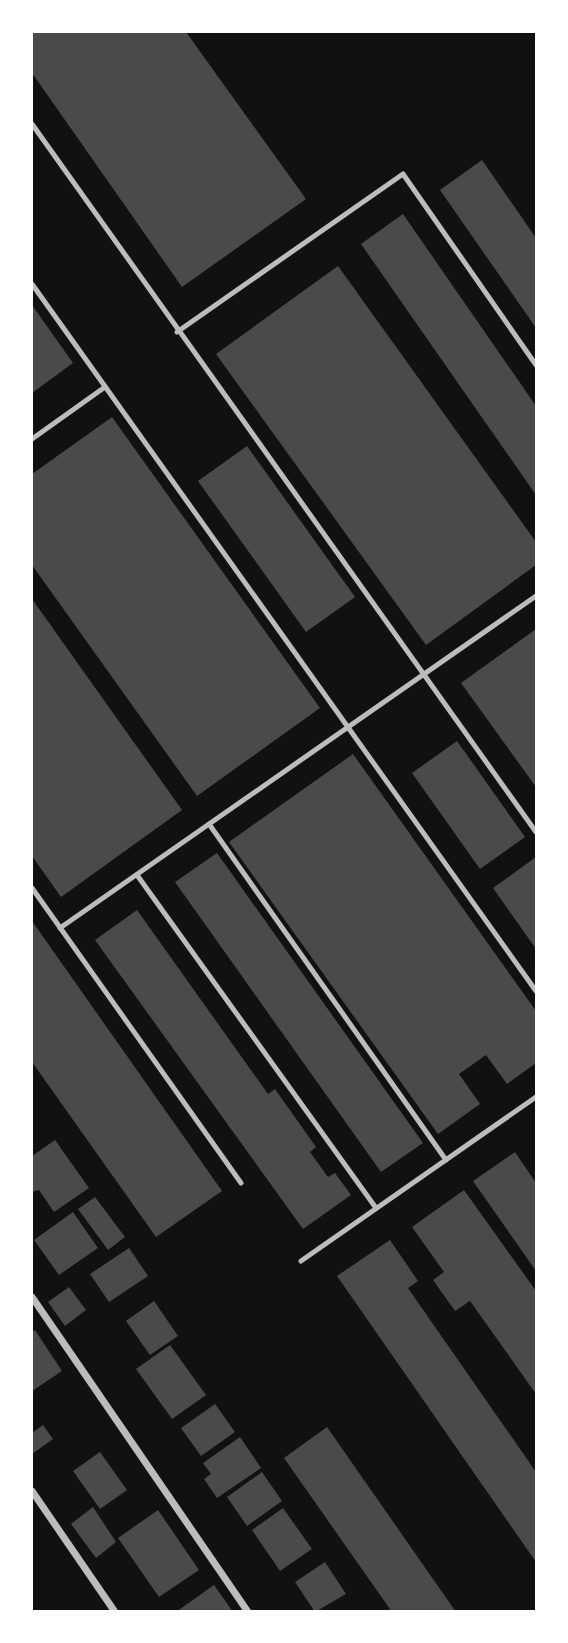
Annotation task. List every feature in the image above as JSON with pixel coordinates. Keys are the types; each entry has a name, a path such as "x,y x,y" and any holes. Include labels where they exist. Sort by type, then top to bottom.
{"street":[{"path":"32,1297 248,1612"},
{"path":"32,1491 115,1612"}],"lane":[{"path":"32,124 177,332 537,832"},
{"path":"177,332 403,174 537,365"},
{"path":"32,284 537,991"},
{"path":"32,439 105,387"},
{"path":"60,928 537,596"},
{"path":"209,824 446,1160"},
{"path":"137,875 376,1208"},
{"path":"32,888 241,1182"},
{"path":"301,1261 537,1097"}],"building":[{"path":"32,32 186,32 306,199 182,287 32,73"},
{"path":"482,160 536,238 536,328 440,190"},
{"path":"403,214 536,406 536,495 361,244"},
{"path":"338,266 536,542 536,565 426,645 216,354"},
{"path":"32,305 73,363 32,393"},
{"path":"112,417 320,708 197,796 32,565 32,474"},
{"path":"247,446 355,597 306,632 198,481"},
{"path":"32,599 182,810 61,897 32,856"},
{"path":"536,629 536,787 461,683"},
{"path":"457,741 525,837 480,869 412,773"},
{"path":"353,754 536,1011 536,1063 507,1084 486,1055 459,1074 480,1104 438,1134 229,842"},
{"path":"217,853 423,1143 381,1172 175,882"},
{"path":"536,857 536,949 493,888"},
{"path":"137,910 268,1094 275,1089 316,1147 310,1152 328,1177 335,1173 351,1195 303,1229 95,940"},
{"path":"32,921 222,1191 156,1237 32,1062"},
{"path":"55,1140 89,1188 54,1212 39,1190 32,1192 32,1156"},
{"path":"515,1152 536,1183 536,1271 473,1181"},
{"path":"464,1190 536,1291 536,1394 470,1301 455,1311 433,1280 444,1272 412,1227"},
{"path":"95,1197 125,1237 108,1250 78,1209"},
{"path":"73,1212 98,1248 59,1275 34,1240"},
{"path":"390,1240 418,1281 408,1288 536,1472 536,1562 337,1276"},
{"path":"129,1248 148,1276 109,1302 90,1274"},
{"path":"69,1287 86,1310 65,1326 48,1302"},
{"path":"154,1301 178,1336 150,1355 126,1321"},
{"path":"35,1330 62,1371 32,1391 32,1332"},
{"path":"170,1345 206,1395 172,1419 136,1369"},
{"path":"215,1404 235,1432 201,1456 181,1428"},
{"path":"43,1425 53,1439 32,1454 32,1433"},
{"path":"327,1427 456,1612 392,1612 284,1458"},
{"path":"240,1437 261,1468 217,1498 204,1479 211,1474 203,1463"},
{"path":"100,1452 127,1490 100,1509 73,1471"},
{"path":"262,1472 282,1501 247,1526 227,1497"},
{"path":"93,1507 116,1542 96,1558 71,1524"},
{"path":"283,1508 312,1549 280,1571 252,1530"},
{"path":"158,1510 199,1570 159,1597 118,1538"},
{"path":"325,1562 346,1594 315,1612 295,1582"},
{"path":"214,1585 233,1612 176,1612"}]}
